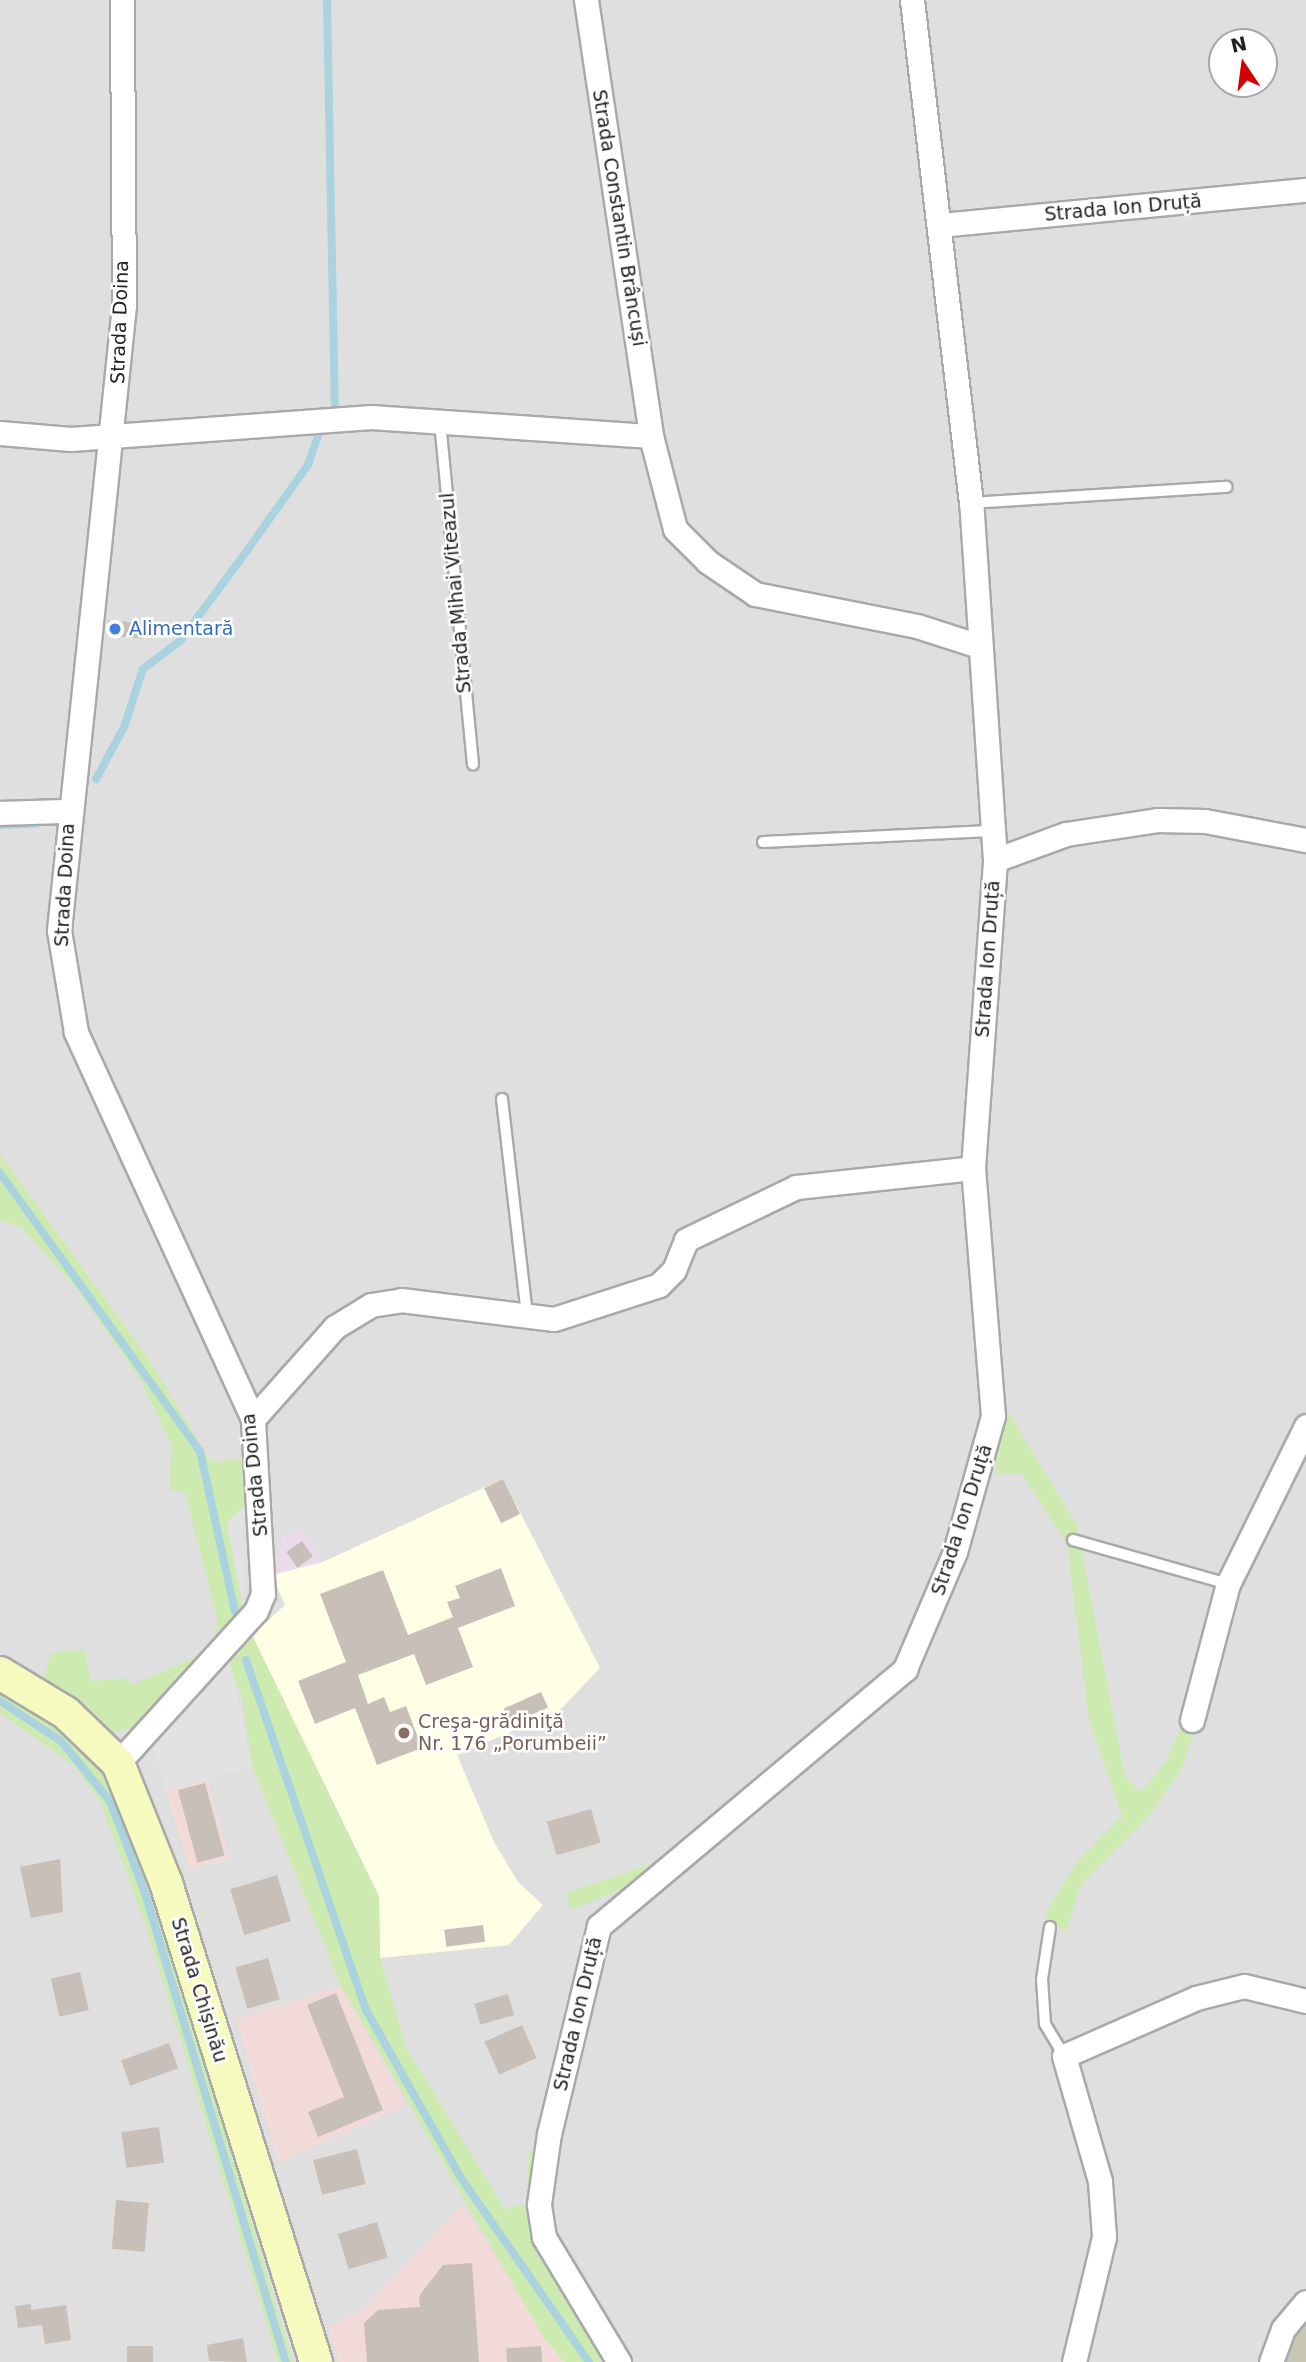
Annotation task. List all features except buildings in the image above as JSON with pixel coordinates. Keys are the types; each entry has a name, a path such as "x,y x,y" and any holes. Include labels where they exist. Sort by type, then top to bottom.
{"street":[{"name":"Strada Doina","path":"118,1763 256,1611 263,1594 253,1419 76,1032 59,930 69,811 115,435 124,305 122,0"},
{"name":"Strada Constantin Brâncuși","path":"586,0 651,436"},
{"name":"Strada Ion Druță","path":"620,2362 570,2286 544,2237 540,2214 550,2134 590,1955 599,1926 615,1909 905,1669 925,1631 983,1466 993,1416 973,1168 995,860 990,831 976,645 981,621 971,503 912,0"},
{"name":"Strada Ion Druță","path":"940,225 1306,190"},
{"path":"0,433 115,435 371,417 651,436 675,529 708,562 754,594 917,626 976,645"},
{"path":"0,813 69,811"},
{"path":"995,860 1066,834 1157,820 1205,821 1306,840"},
{"path":"253,1419 335,1327 371,1305 401,1300 527,1319 554,1319 659,1285 674,1270 686,1240 796,1187 973,1168"},
{"path":"1192,1720 1228,1584 1306,1426"},
{"name":"Strada Chișinău","path":"0,1673 66,1713 118,1763 166,1883 316,2362"},
{"path":"1074,2362 1104,2237 1100,2181 1064,2056 1196,1998 1244,1986 1306,2001"},
{"path":"1270,2362 1283,2329 1306,2302"}],"lane":[{"name":"Strada Mihai Viteazul","path":"440,422 473,764"},
{"path":"971,503 1227,487"},
{"path":"763,842 990,831"},
{"path":"502,1099 527,1319"},
{"path":"1073,1540 1228,1584"},
{"path":"1050,1927 1042,1979 1045,2024 1064,2056"}],"shaded area":[{"path":"0,0 1306,0 1306,2362 0,2362"},
{"name":"Creşa-grădiniţă Nr. 176 „Porumbeii”","path":"503,1479 600,1668 559,1711 457,1755 494,1842 518,1882 543,1905 509,1945 380,1958 379,1896 252,1635 285,1605 272,1575 323,1562"},
{"path":"244,1505 243,1608 227,1524"},
{"path":"304,1530 323,1562 272,1575 284,1536"},
{"path":"229,1659 252,1766 167,1791 151,1741"},
{"path":"207,1779 230,1859 190,1870 167,1791"},
{"path":"341,1986 406,2105 279,2163 236,2019"},
{"path":"463,2205 565,2362 339,2362 328,2328 363,2309"},
{"path":"1306,2316 1306,2362 1282,2362 1294,2330"}],"green space":[{"path":"0,1154 150,1361 211,1462 242,1459 244,1505 227,1524 243,1608 225,1637 136,1726 113,1733 100,1731 43,1680 51,1653 84,1649 91,1681 127,1678 132,1685 200,1655 216,1634 217,1619 185,1492 169,1490 172,1447 141,1381 76,1288 21,1227 0,1220"},
{"path":"1001,1410 1009,1413 1077,1525 1125,1777 1141,1792 1167,1760 1184,1718 1198,1723 1181,1769 1150,1815 1081,1884 1066,1932 1044,1916 1076,1863 1122,1816 1089,1720 1067,1544 1022,1474 995,1474"},
{"path":"252,1635 379,1897 380,1958 406,2047 505,2209 527,2203 528,2152 535,2153 533,2210 610,2362 565,2362 544,2338 341,1986 252,1766 242,1698 226,1656"},
{"path":"0,1686 45,1714 114,1786 150,1878 293,2362 278,2362 146,1925 100,1801 74,1766 0,1713"},
{"path":"662,1860 629,1886 570,1910 566,1893"}],"waterway":[{"path":"327,0 335,405"},
{"path":"96,779 124,727 143,669 180,641 308,465 320,431"},
{"path":"0,825 36,824"},
{"path":"0,1173 200,1451 235,1611"},
{"path":"246,1660 366,2010 461,2178 589,2362"},
{"path":"0,1701 61,1741 110,1801 145,1893 286,2362"}],"place":[{"name":"Alimentară","path":"115,629"},
{"name":"Creşa-grădiniţă Nr. 176 „Porumbeii”","path":"404,1733"}]}
